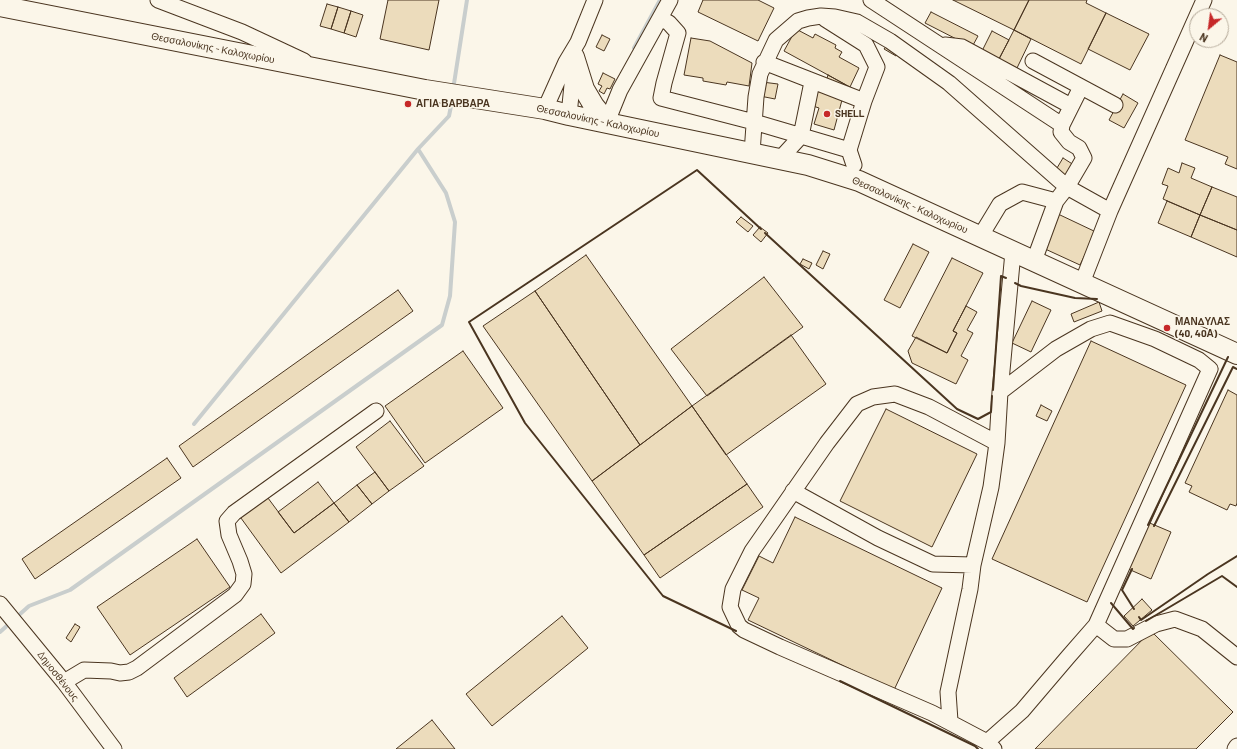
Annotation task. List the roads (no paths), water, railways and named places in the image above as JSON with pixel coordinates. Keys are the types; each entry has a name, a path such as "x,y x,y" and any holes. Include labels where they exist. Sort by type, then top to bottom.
{"main road":[{"name":"Θεσσαλονίκης - Καλοχωρίου","path":"0,6 425,90 545,109 808,165 859,181 1237,354"},
{"path":"576,50 584,89 594,106 607,122"}],"street":[{"path":"158,0 242,32 323,70"},
{"path":"569,115 576,50 595,0"},
{"path":"607,122 620,90 670,0"},
{"path":"871,0 1062,125"},
{"path":"1082,283 1110,211 1204,0"},
{"path":"752,153 760,74 764,62 776,40 788,29 798,21 821,16 857,22 890,41 949,83 1067,187 1110,211"},
{"path":"821,16 866,45 877,67 864,101 849,150 854,166"},
{"path":"660,18 669,23 678,33 661,98 754,122 849,150"},
{"path":"938,44 962,47 1071,106"},
{"path":"545,109 566,62 576,50"},
{"path":"1033,61 1116,105"},
{"path":"764,62 864,101"},
{"path":"780,159 801,136 812,82"},
{"path":"1034,261 1056,201 1067,187 1084,158 1079,148 1069,142 1060,132 1081,87"},
{"path":"980,237 1000,204 1022,192 1056,201"},
{"path":"950,722 948,692 970,589 973,565 991,487 997,443 1000,392 1013,252"},
{"path":"997,443 930,407 895,394 873,397 857,404 752,551 734,589 730,607 739,626 780,647 950,722 990,745 1022,711 1096,625 1210,369 1199,360 1155,338 1110,323 1091,329 1056,349 1000,392"},
{"path":"64,682 84,670 111,671 120,673 133,670 235,595 242,584 244,574 229,535 227,521 234,513 376,411"},
{"path":"794,491 878,538 933,564 973,565"},
{"name":"Δημοσθένους","path":"3,608 64,682 114,749"},
{"path":"1096,625 1114,639 1127,639 1156,624 1175,619 1202,629 1237,657"}],"waterway":[{"path":"453,90 467,0"},
{"path":"634,48 660,0"},
{"path":"0,632 29,606 70,590 442,325 450,296 455,222 446,193 418,149 449,116 452,101"},
{"path":"194,424 418,149"}],"place":[{"name":"ΑΓΙΑ ΒΑΡΒΑΡΑ","path":"408,104"},
{"name":"SHELL","path":"827,114"},
{"name":"ΜΑΝΔΥΛΑΣ (40, 40Α)","path":"1167,328"}]}
